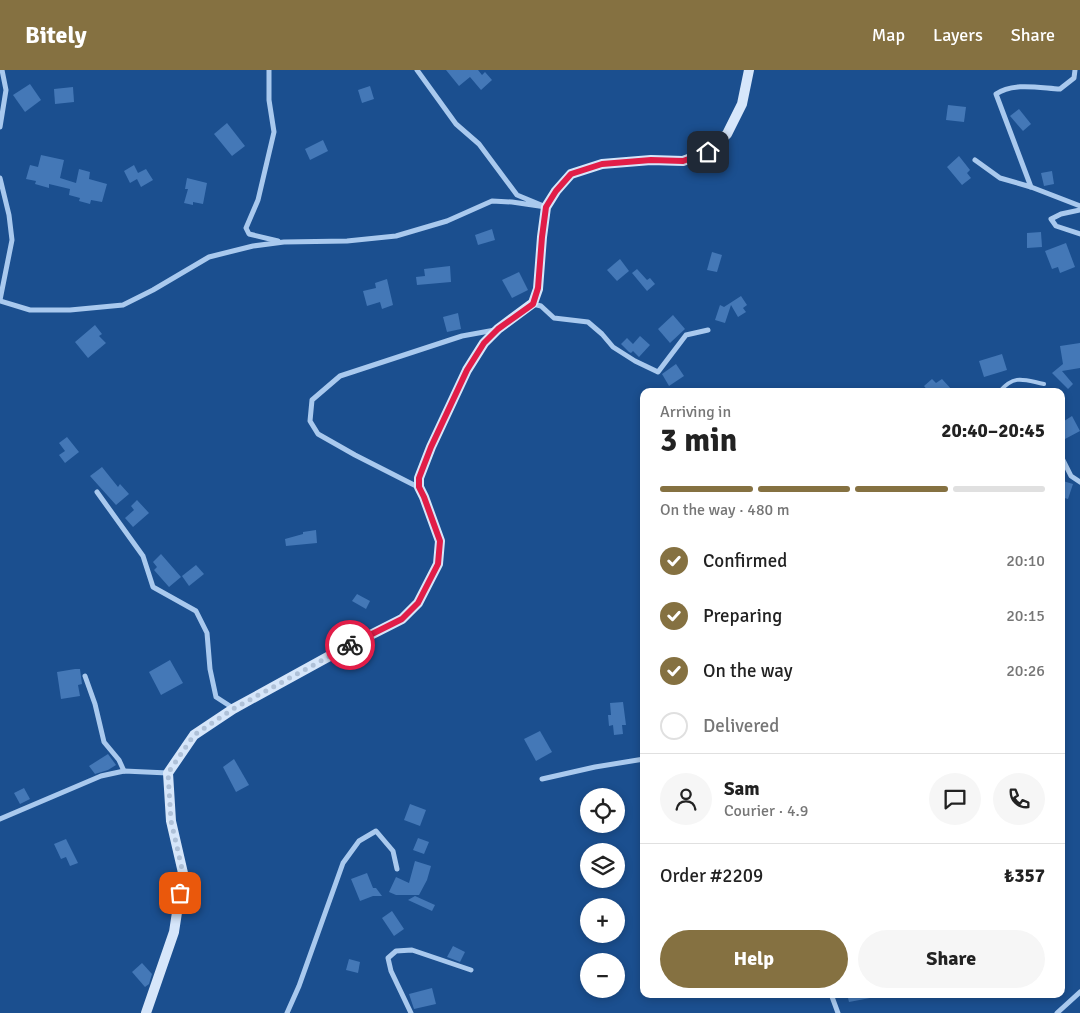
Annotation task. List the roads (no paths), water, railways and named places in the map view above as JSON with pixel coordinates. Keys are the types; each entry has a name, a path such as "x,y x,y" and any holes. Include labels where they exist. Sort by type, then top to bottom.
{"street":[{"path":"0,127 6,90 2,70"},
{"path":"269,70 269,100 274,132 258,200 246,228 249,234 284,242"},
{"path":"417,70 456,124 478,144 517,195 546,207"},
{"path":"146,1013 174,932 183,873 171,821 168,773 194,735 233,709 402,619 418,603 438,564 440,541 419,487 419,478 431,447 467,370 484,343 498,329 533,304 538,288 546,207 556,191 571,174 602,164 651,160 683,161 708,152 727,134 742,104 750,70"},
{"path":"1031,187 996,94 1010,88 1060,88 1074,78 1075,70"},
{"path":"975,160 1000,178 1031,187 1080,208"},
{"path":"0,178 9,215 12,240 0,301 30,310 70,310 123,306 209,257 253,246 284,242 347,241 396,236 447,221 492,201 546,207"},
{"path":"1080,208 1051,219 1056,226 1080,234"},
{"path":"533,304 541,306 554,318 588,322 613,347 635,361 658,372 686,334 708,330"},
{"path":"419,487 318,434 310,421 312,400 340,376 462,336 498,329"},
{"path":"1065,464 1071,476 1080,482"},
{"path":"98,492 143,556 153,587 196,611 207,633 210,669 216,697 233,709"},
{"path":"85,676 95,704 104,742 119,760 124,771"},
{"path":"542,779 595,767 640,760"},
{"path":"0,819 101,776 124,771 168,773"},
{"path":"286,1013 299,986 343,863 359,841 376,831 393,851 397,869"},
{"path":"411,1013 391,971 388,958 396,950 412,950 471,970"},
{"path":"1057,1013 1080,992"},
{"path":"832,998 838,1013"}],"lane":[{"path":"1002,388 1007,382 1018,378 1044,384"}]}
